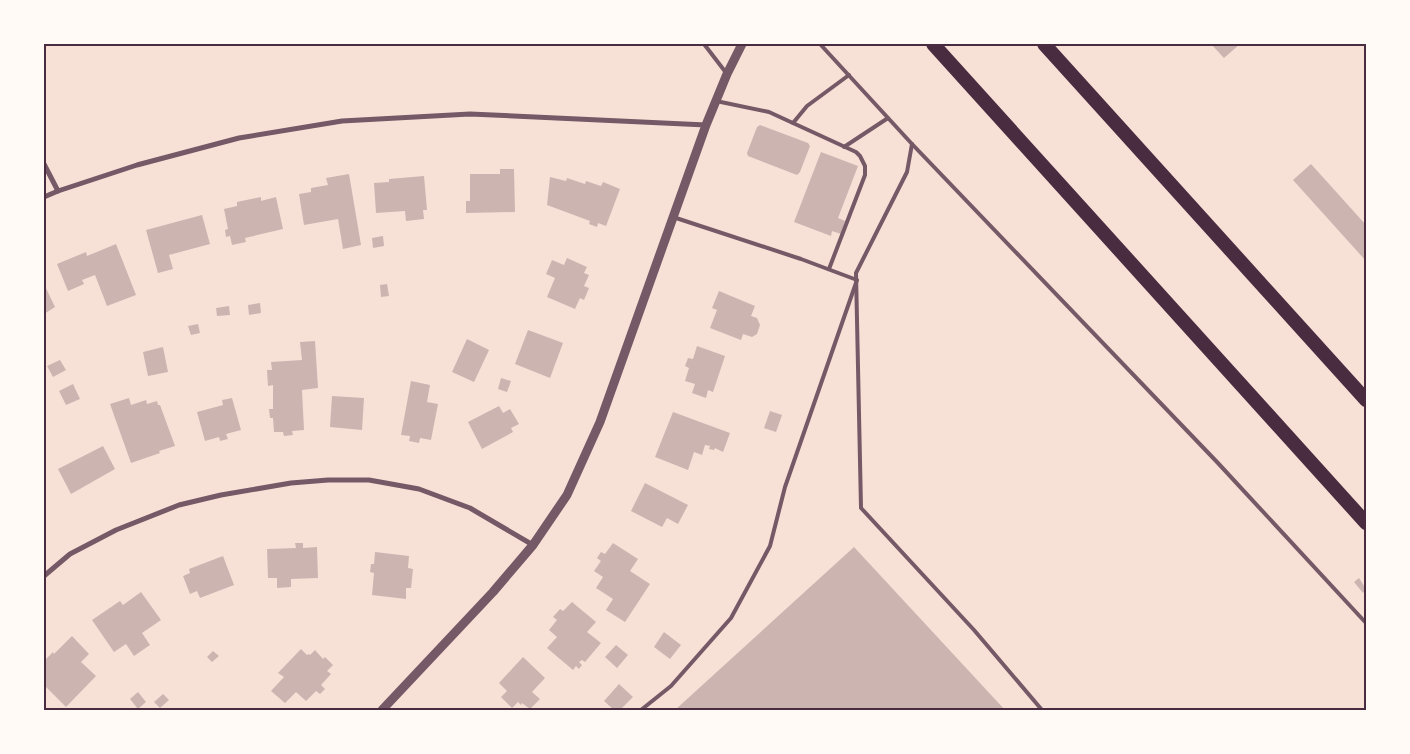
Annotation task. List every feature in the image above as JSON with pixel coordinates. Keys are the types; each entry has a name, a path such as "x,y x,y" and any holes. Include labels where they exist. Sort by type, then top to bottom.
{"highway":[{"path":"933,44 1366,523"},
{"path":"1044,44 1366,400"}],"street":[{"path":"382,710 493,592 533,545 567,495 600,422 706,125 727,74 742,44"},
{"path":"44,197 58,190 137,165 239,138 342,121 470,114 706,125"},
{"path":"44,164 58,190"},
{"path":"44,576 70,554 109,534 179,505 221,495 291,483 328,480 369,480 419,489 470,508 533,545"}],"lane":[{"path":"704,44 727,74"},
{"path":"820,44 912,144 1217,462 1366,623"},
{"path":"793,123 808,106 849,75"},
{"path":"716,101 770,112 860,156 865,166 865,175 829,269"},
{"path":"844,147 888,118"},
{"path":"912,144 907,172 856,273 861,508 974,630 1042,710"},
{"path":"674,217 857,280"},
{"path":"641,710 672,686 731,618 770,546 785,486 857,280"}],"building":[{"path":"1211,44 1240,44 1224,58"},
{"path":"760,125 808,143 810,146 800,172 797,175 748,156 747,153 757,127"},
{"path":"821,152 858,166 838,218 845,221 841,234 832,231 831,236 794,222"},
{"path":"1311,164 1366,225 1366,261 1293,180"},
{"path":"500,169 514,169 515,212 466,213 466,201 470,201 470,174 500,174"},
{"path":"349,174 361,245 343,249 338,219 304,225 299,194 311,192 311,188 328,185 326,178"},
{"path":"424,176 427,210 423,210 424,219 406,221 405,211 376,213 374,183 389,182 389,179"},
{"path":"550,177 566,181 567,178 585,184 586,181 601,186 603,182 620,189 606,226 598,223 597,227 589,224 590,221 547,205"},
{"path":"261,197 261,201 276,197 283,229 245,238 246,242 232,245 230,236 226,237 225,230 228,229 224,209 237,206 237,202"},
{"path":"202,215 210,244 169,255 173,269 158,273 146,230"},
{"path":"383,236 384,246 373,248 372,238"},
{"path":"116,244 136,295 107,306 95,275 82,280 84,284 68,291 57,264 86,252 87,256"},
{"path":"567,258 587,267 584,273 589,275 584,286 589,288 584,300 580,298 575,309 547,297 555,278 546,274 552,260 564,265"},
{"path":"44,284 55,307 44,314"},
{"path":"387,284 389,296 381,297 380,285"},
{"path":"719,291 755,306 751,316 757,318 760,325 757,334 752,337 743,334 741,340 710,328 717,310 712,308"},
{"path":"260,303 261,313 249,315 248,305"},
{"path":"229,306 230,315 217,316 216,308"},
{"path":"198,324 200,333 191,335 188,326"},
{"path":"528,330 563,343 550,378 515,364"},
{"path":"467,339 489,350 474,382 452,372"},
{"path":"315,341 318,388 302,390 304,430 292,431 293,435 284,436 283,432 274,432 273,418 270,418 269,409 273,409 273,385 268,386 267,370 272,370 271,362 302,360 300,342"},
{"path":"697,346 725,356 713,392 708,390 706,398 692,393 695,384 685,381 689,368 685,366 688,358 693,359"},
{"path":"163,347 168,372 148,376 143,352"},
{"path":"60,360 66,370 53,377 47,366"},
{"path":"501,378 511,381 507,392 498,389"},
{"path":"411,381 430,385 427,402 438,404 431,440 420,438 419,443 409,441 410,436 401,435"},
{"path":"73,384 80,399 66,405 59,391"},
{"path":"332,396 364,398 362,430 330,427"},
{"path":"129,398 131,405 146,400 147,404 157,401 175,446 131,463 110,404"},
{"path":"232,398 241,430 226,434 228,439 220,441 219,437 205,441 197,412 223,405 222,400"},
{"path":"499,406 503,413 510,409 519,424 511,428 513,432 482,449 468,422"},
{"path":"770,411 782,415 776,432 764,428"},
{"path":"673,412 730,433 723,452 715,448 714,450 709,449 710,446 705,445 702,455 694,452 688,470 655,457"},
{"path":"103,446 115,469 71,494 58,469"},
{"path":"645,483 688,505 678,524 667,518 662,527 631,511"},
{"path":"295,543 303,543 303,548 317,547 318,578 291,579 291,587 277,588 277,578 268,578 267,549 296,548"},
{"path":"613,543 638,559 630,571 650,584 625,622 606,610 613,599 596,588 603,577 594,571 601,561 597,558 601,552 605,554"},
{"path":"854,547 1005,710 675,710"},
{"path":"375,552 409,556 408,568 413,569 411,588 406,588 406,599 372,595 374,573 370,572 371,564 374,564"},
{"path":"223,556 234,585 200,598 197,591 190,594 183,576 190,573 189,569"},
{"path":"1359,578 1366,589 1363,593 1354,582"},
{"path":"141,592 161,620 142,633 150,645 134,656 126,644 114,652 92,620 120,601 123,605"},
{"path":"572,602 596,622 587,632 601,643 585,662 582,660 579,662 582,665 579,669 576,666 573,670 547,648 557,637 549,630 557,620 553,617 560,609 563,611"},
{"path":"664,632 681,645 670,659 654,647"},
{"path":"72,636 89,654 81,662 96,676 66,707 44,685 44,661"},
{"path":"616,645 628,655 617,668 605,657"},
{"path":"301,649 307,655 310,655 315,650 323,659 325,657 333,665 327,671 331,674 321,685 325,689 320,694 316,691 306,701 296,692 285,703 271,691 284,677 278,673"},
{"path":"213,651 219,656 212,662 207,657"},
{"path":"523,657 545,678 532,692 540,699 530,709 518,702 512,708 501,697 507,691 499,683"},
{"path":"619,684 633,697 620,710 614,710 604,701"},
{"path":"138,692 146,702 138,709 130,699"},
{"path":"163,694 169,700 160,708 154,702"}]}
